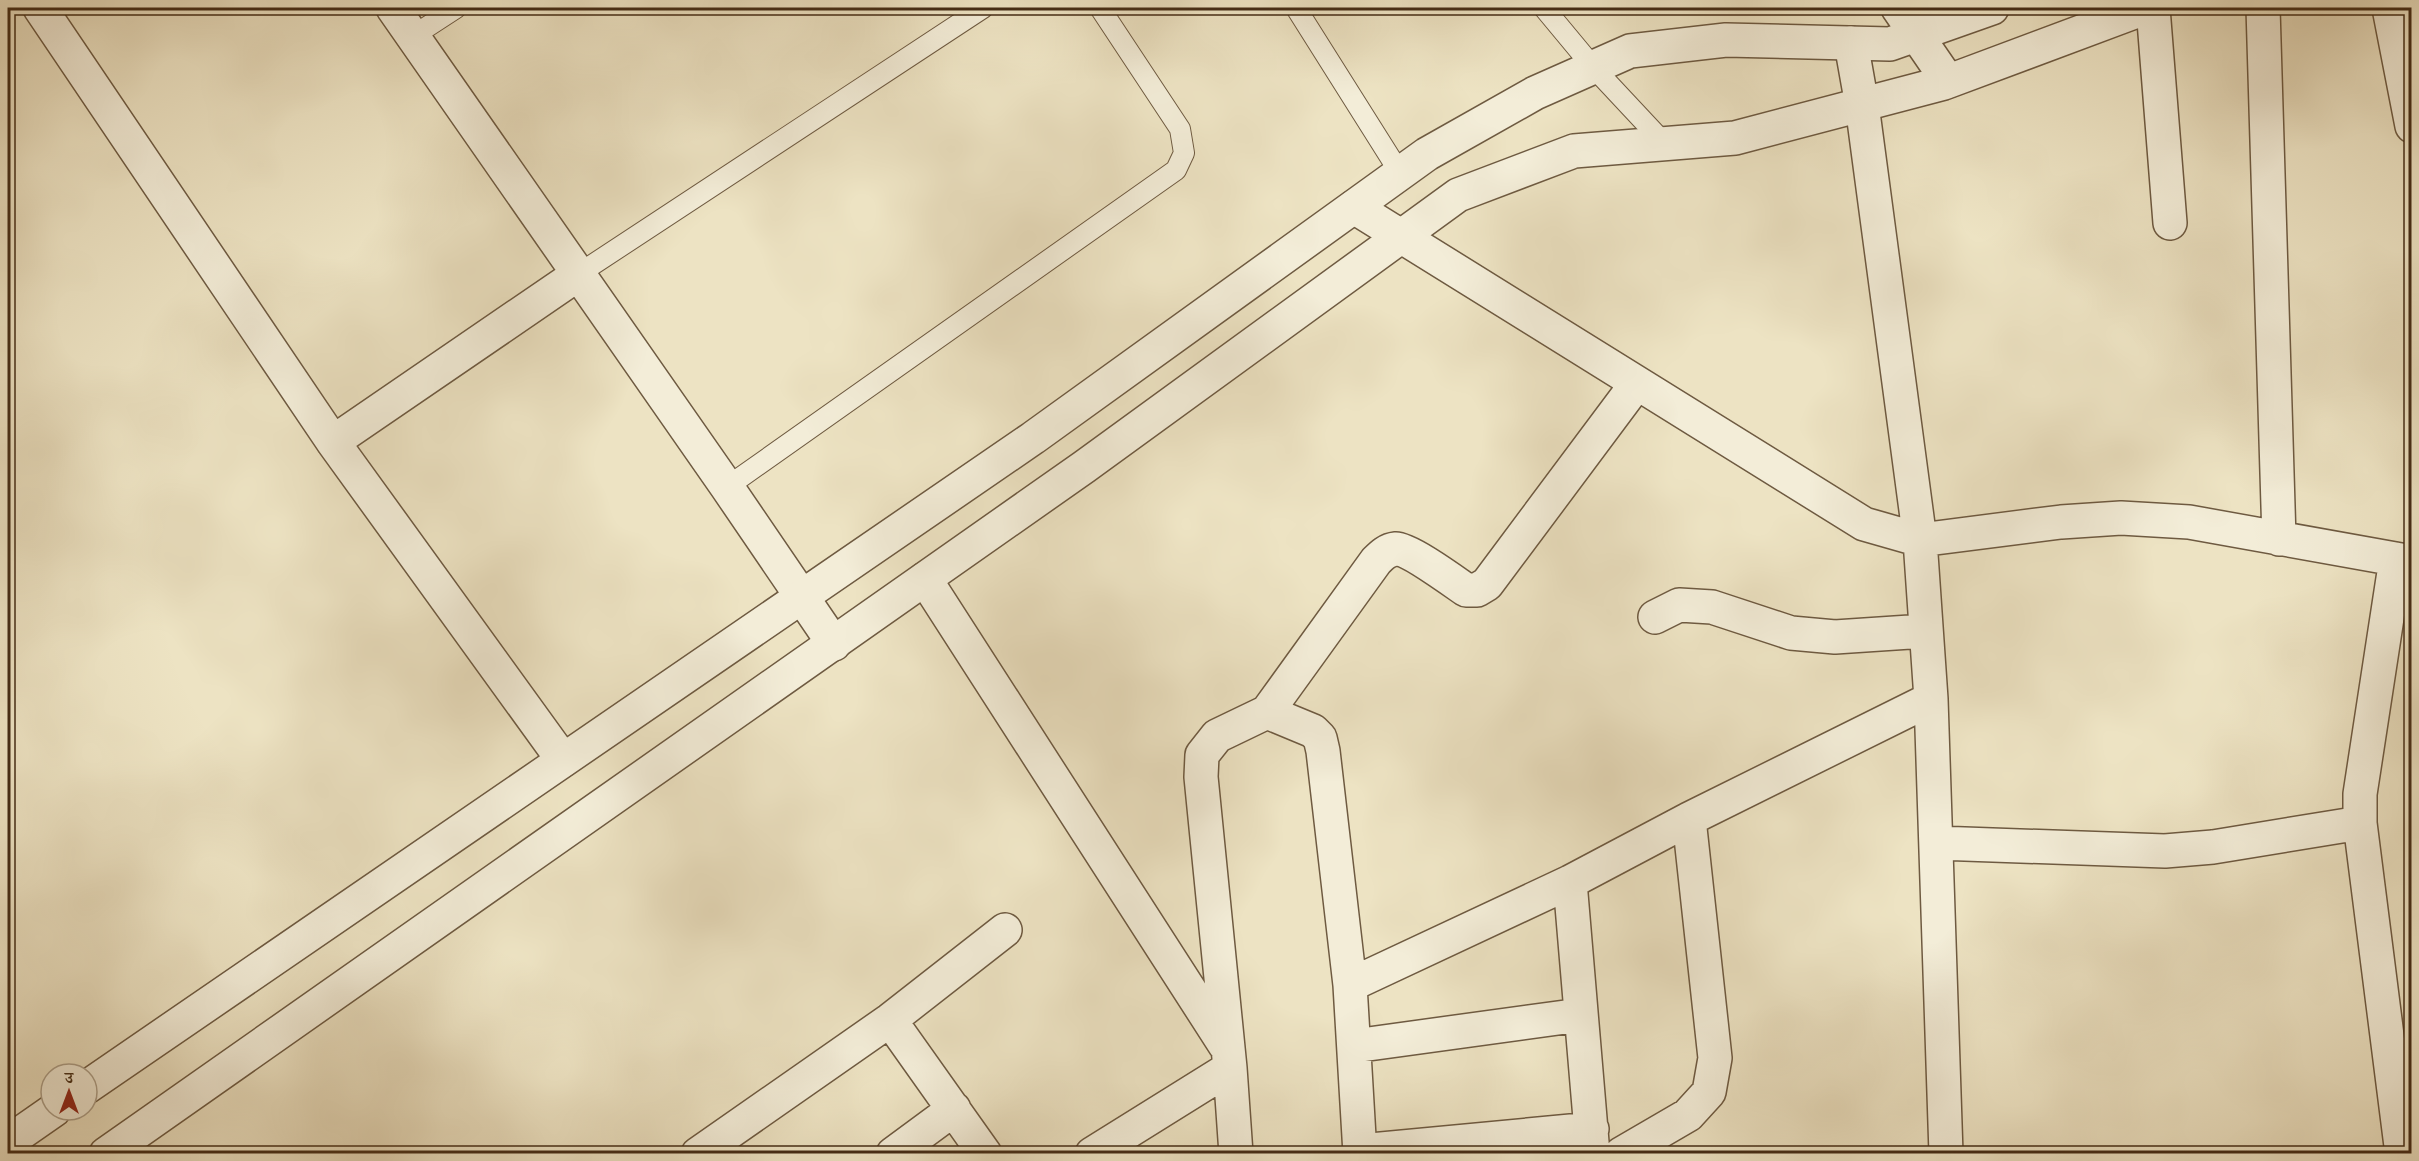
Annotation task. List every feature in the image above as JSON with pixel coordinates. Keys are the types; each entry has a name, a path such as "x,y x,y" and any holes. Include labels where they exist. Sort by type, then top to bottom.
{"street":[{"path":"40,8 333,442 563,760"},
{"path":"393,8 834,644"},
{"path":"1898,8 1948,81"},
{"path":"99,1079 1033,438 1427,154 1535,93 1630,51 1726,40 1890,44 1992,8"},
{"path":"106,1154 926,579 1458,195 1574,151 1736,138 1862,105 1948,81 2145,8"},
{"path":"2153,8 2170,223"},
{"path":"2264,8 2279,538"},
{"path":"2389,8 2412,126"},
{"path":"1851,43 1862,105 1920,540 1931,699 1946,1154"},
{"path":"1354,207 1864,524 1920,540 2061,522 2121,518 2189,522 2404,561 2360,794 2360,823 2402,1154"},
{"path":"333,442 578,274"},
{"path":"1236,1154 1229,1059 1201,777 1202,755 1217,736 1267,712 1376,561 1386,552 1398,549 1410,554 1466,590 1477,590 1487,584 1637,383"},
{"path":"926,579 1229,1059"},
{"path":"1655,617 1679,605 1712,607 1791,633 1835,637 1925,631"},
{"path":"1350,985 1570,882 1689,819 1931,699"},
{"path":"1267,712 1313,730 1320,738 1350,985 1360,1152 1592,1142 1570,882"},
{"path":"1621,1154 1688,1114 1709,1092 1715,1058 1689,819"},
{"path":"1937,843 2165,850 2213,847 2360,823"},
{"path":"716,1149 890,1020 1005,930"},
{"path":"1354,1046 1580,1015"},
{"path":"890,1020 985,1154"},
{"path":"1092,1154 1229,1059"},
{"path":"893,1154 954,1109"},
{"path":"8,1142 39,1120"}],"lane":[{"path":"413,36 456,8"},
{"path":"578,274 982,8"},
{"path":"727,487 1176,170 1184,153 1180,129 1100,8"},
{"path":"1296,8 1400,173"},
{"path":"1544,8 1593,67 1665,144"}]}
